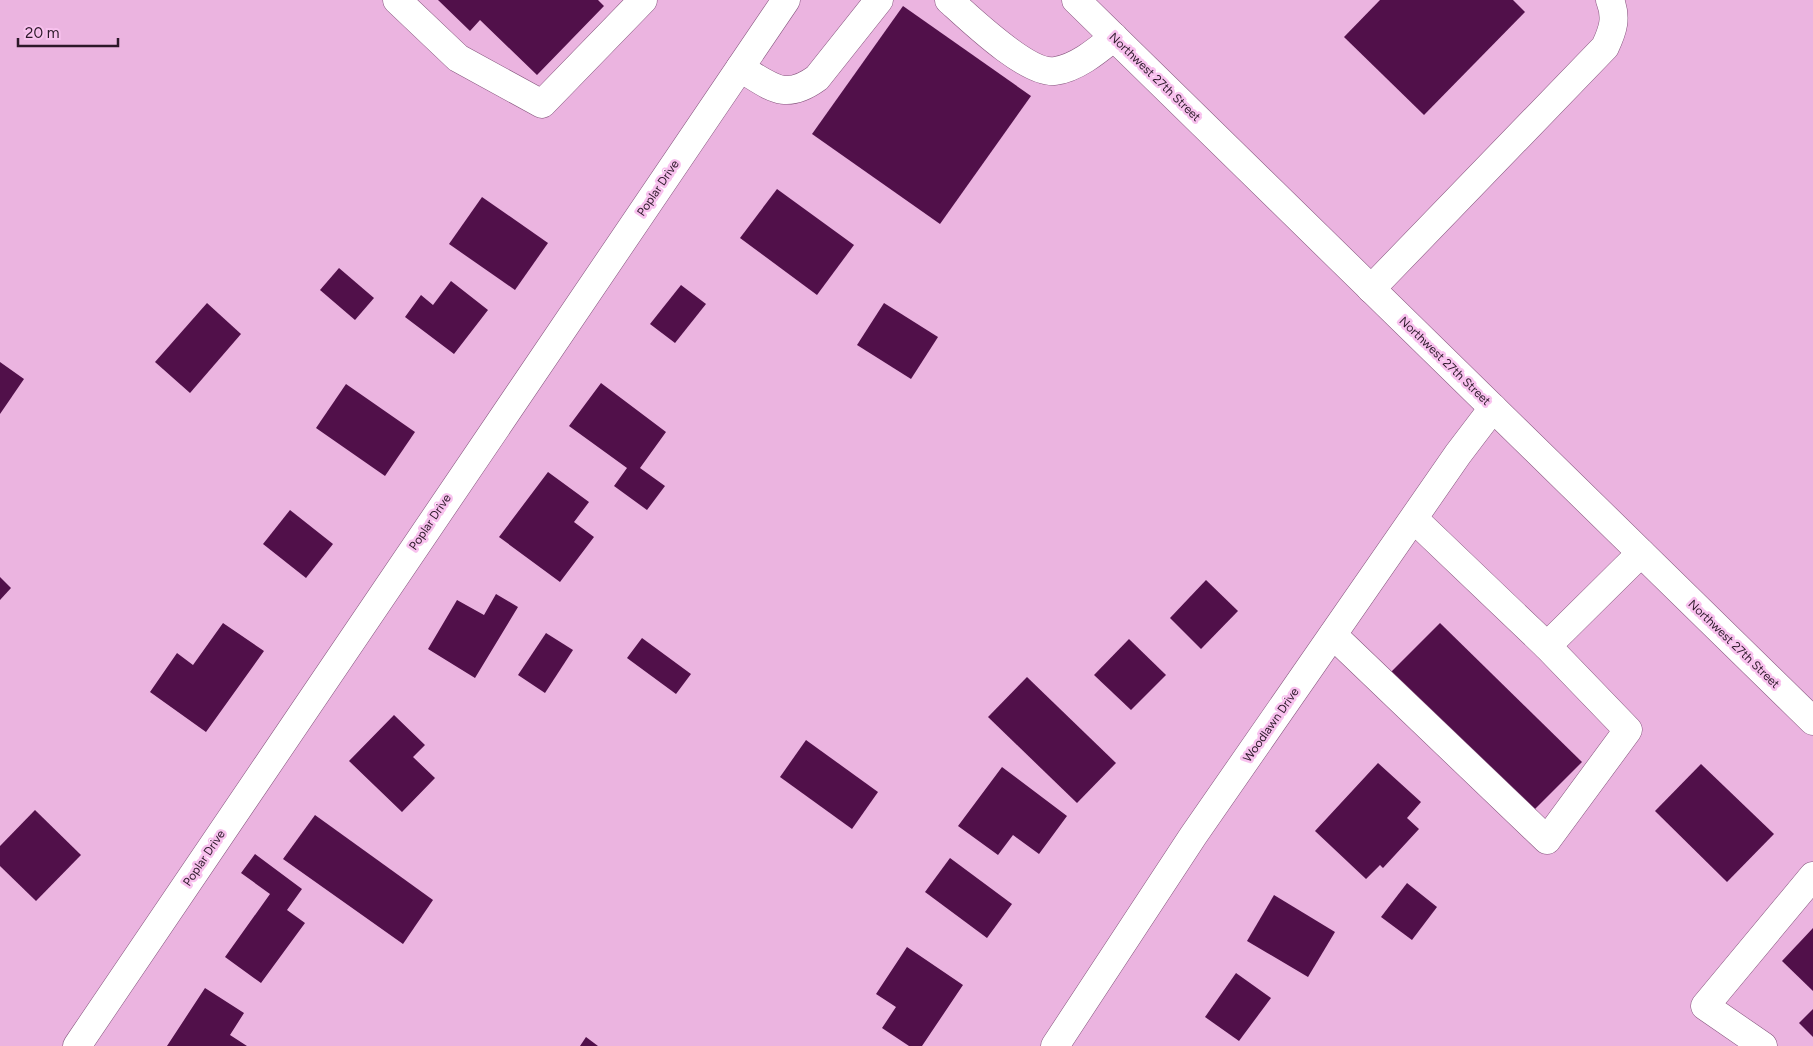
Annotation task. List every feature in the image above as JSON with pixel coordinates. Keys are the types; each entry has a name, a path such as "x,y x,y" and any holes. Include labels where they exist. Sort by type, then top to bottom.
{"street":[{"path":"397,0 458,58 542,104 643,0"},
{"name":"Poplar Drive","path":"77,1046 786,0"},
{"path":"740,68 777,89 791,92 806,86 817,78 879,0"},
{"path":"949,0 984,32 1031,66 1043,70 1055,72 1068,66 1090,55 1114,37"},
{"name":"Northwest 27th Street","path":"1076,0 1813,721"},
{"path":"1371,289 1605,47 1614,27 1614,11 1610,0"},
{"name":"Woodlawn Drive","path":"1055,1046 1193,836 1414,518 1493,408"},
{"path":"1333,635 1547,840 1628,730 1547,646 1414,518"},
{"path":"1547,646 1641,553"},
{"path":"1763,1046 1705,1006 1813,876"}],"building":[{"path":"438,0 598,0 604,6 537,75 480,20 470,31"},
{"path":"1380,0 1513,0 1525,12 1424,115 1344,37"},
{"path":"903,6 1031,96 940,224 812,134"},
{"path":"777,189 854,245 817,295 740,238"},
{"path":"482,197 548,243 515,290 449,244"},
{"path":"339,268 374,298 355,320 320,290"},
{"path":"451,281 488,310 454,354 405,317 421,295 433,305"},
{"path":"681,285 706,304 675,343 650,324"},
{"path":"207,303 241,334 190,393 155,362"},
{"path":"884,303 938,337 911,379 857,345"},
{"path":"0,362 24,379 0,414"},
{"path":"601,383 666,432 640,468 665,486 647,510 614,486 627,468 569,426"},
{"path":"346,384 415,432 385,476 316,428"},
{"path":"548,472 589,502 574,522 594,537 560,582 499,537"},
{"path":"290,510 333,544 306,578 263,544"},
{"path":"0,577 11,588 0,600"},
{"path":"1206,580 1238,611 1201,649 1170,618"},
{"path":"496,594 518,607 475,678 428,649 457,600 484,615"},
{"path":"223,623 264,651 206,732 150,692 177,653 193,665"},
{"path":"1440,623 1582,762 1533,811 1391,672"},
{"path":"546,633 573,650 545,693 518,675"},
{"path":"642,638 691,674 676,694 627,658"},
{"path":"1129,639 1166,675 1131,710 1094,675"},
{"path":"1027,677 1116,763 1077,803 988,717"},
{"path":"394,715 425,745 413,757 435,778 402,812 349,761"},
{"path":"806,740 878,792 852,829 780,777"},
{"path":"1378,763 1421,802 1407,818 1419,829 1383,868 1380,865 1366,879 1315,831"},
{"path":"1701,764 1774,834 1727,882 1655,811"},
{"path":"1002,767 1067,816 1039,854 1013,835 998,855 958,826"},
{"path":"35,810 81,855 36,901 0,866 0,846"},
{"path":"315,815 433,900 403,944 283,859"},
{"path":"255,854 302,889 287,910 305,923 261,983 225,957 270,894 241,873"},
{"path":"950,858 1012,904 987,938 925,892"},
{"path":"1407,883 1437,907 1412,940 1381,917"},
{"path":"1274,895 1335,932 1308,977 1247,941"},
{"path":"1813,928 1813,991 1782,961"},
{"path":"907,947 963,985 922,1046 909,1046 882,1028 896,1007 876,994"},
{"path":"1236,973 1271,998 1239,1041 1205,1017"},
{"path":"205,988 244,1013 230,1035 247,1046 167,1046"},
{"path":"1813,1009 1813,1037 1799,1023"},
{"path":"586,1037 598,1046 580,1046"}]}
